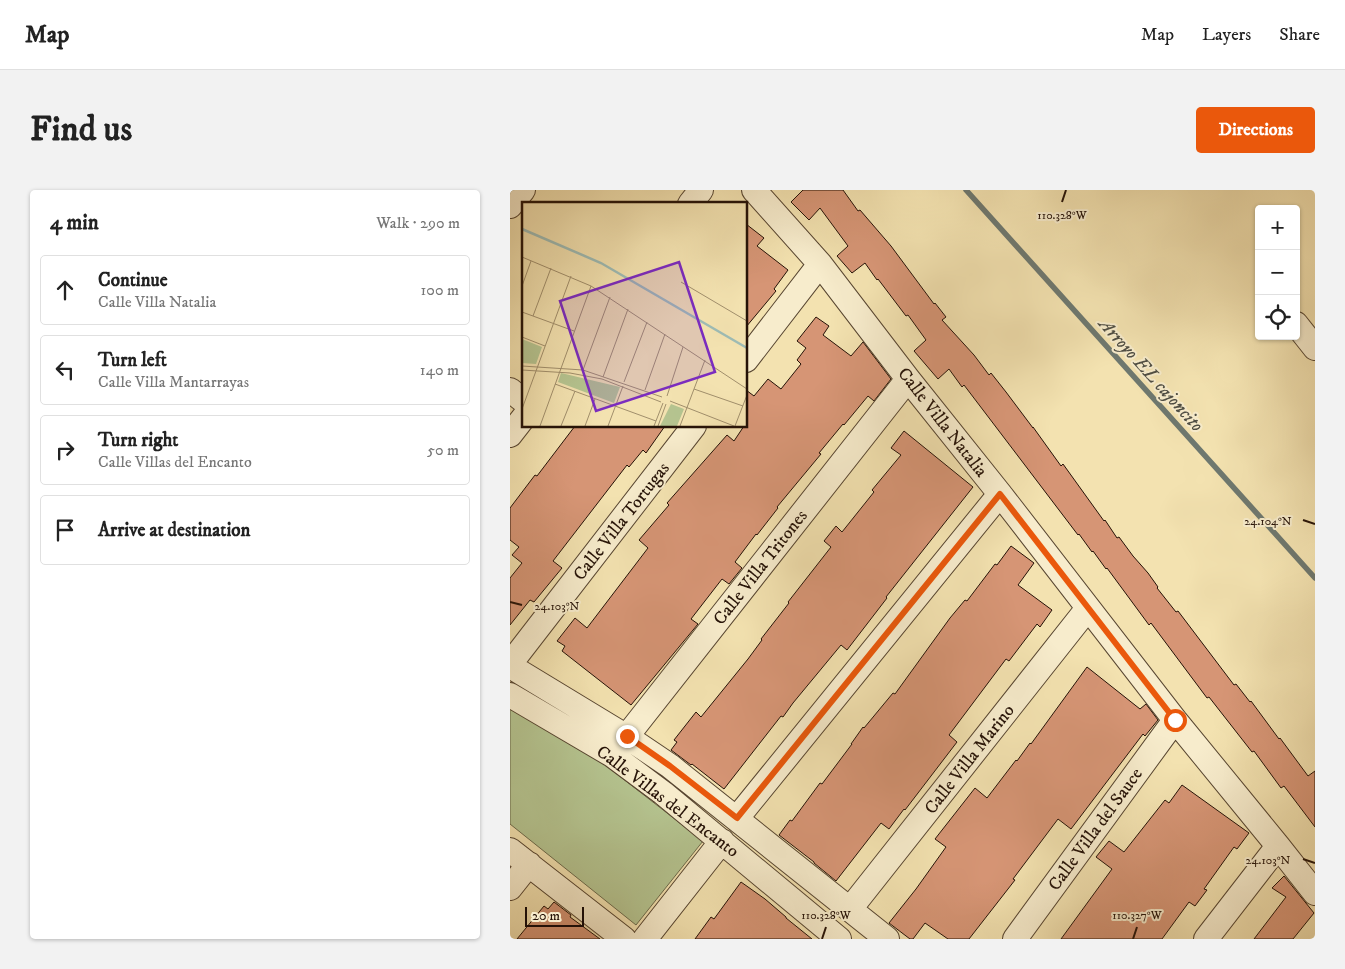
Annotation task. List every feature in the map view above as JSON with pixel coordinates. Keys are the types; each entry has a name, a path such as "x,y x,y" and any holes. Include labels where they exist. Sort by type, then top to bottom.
{"street":[{"path":"510,206 523,190"},
{"path":"691,202 700,190"},
{"name":"Calle Villa Natalia","path":"754,190 820,264 1175,720 1315,893"},
{"path":"748,357 820,264"},
{"path":"1300,329 1315,348"},
{"name":"Calle Villa Tritones","path":"612,755 908,379"},
{"path":"510,390 522,399"},
{"path":"510,435 522,420"},
{"name":"Calle Villa Tortugas","path":"510,665 692,428"},
{"path":"737,818 1000,494"},
{"name":"Calle Villa Marino","path":"850,909 1088,608"},
{"name":"Calle Villas del Encanto","path":"510,665 627,736 670,766 887,939"},
{"name":"Calle Villas del Encanto","path":"510,695 612,755 663,793 839,939"},
{"name":"Calle Villa del Sauce","path":"1015,939 1175,720"},
{"path":"645,939 722,841"},
{"path":"1206,939 1278,846"},
{"path":"510,850 624,939"},
{"path":"510,888 529,864"}],"green space":[{"path":"510,705 604,764 703,841 636,925 510,824"}],"building":[{"path":"803,190 843,190 858,211 860,210 891,246 934,304 946,317 942,320 974,355 989,375 991,373 1061,466 1063,464 1117,538 1119,537 1148,573 1157,588 1176,612 1178,611 1234,685 1236,684 1251,701 1308,776 1315,771 1315,827 1284,786 1281,788 1254,751 1252,752 1209,697 1207,698 1151,623 1149,625 1107,568 1078,535 964,385 962,387 949,369 938,379 914,351 926,340 865,263 852,273 837,256 848,246 820,208 809,220 791,202"},
{"path":"748,226 764,238 757,246 788,270 774,289 776,291 748,325"},
{"path":"816,317 829,326 823,335 851,356 863,342 891,379 874,401 868,396 819,453 821,454 735,562 742,568 729,584 722,579 691,619 698,624 631,705 562,651 565,646 557,641 575,618 587,628 648,548 639,540 669,505 667,503 727,435 734,441 743,428 748,428 748,392 754,396 768,379 781,389 801,364 797,360 806,348 797,341"},
{"path":"573,428 664,428 646,453 643,450 629,467 627,465 553,561 562,568 534,602 530,600 510,625 510,578 522,563 512,555 519,547 510,540 510,508 535,475 537,476"},
{"path":"904,431 973,487 886,597 847,650 841,645 783,717 781,716 724,789 671,750 677,742 674,740 696,712 701,717 748,659 788,602 831,547 824,541 836,526 842,532 874,492 872,490 901,455 891,448"},
{"path":"1011,546 1034,563 1018,585 1052,610 1040,627 1037,624 1009,661 1006,659 949,735 957,742 905,810 889,829 881,823 836,881 779,835 790,820 792,821 820,783 822,784 863,727 893,693 895,694 950,618 965,600 967,601"},
{"path":"1087,667 1140,709 1146,704 1158,720 1145,736 1143,734 1071,829 1058,819 1013,879 1015,880 969,939 948,939 925,923 913,939 910,939 889,923 946,847 935,839 975,788 987,798 1016,760 1031,744"},
{"path":"1182,785 1249,833 1237,849 1234,847 1204,889 1207,890 1195,906 1189,902 1162,939 1061,939 1112,869 1096,857 1109,841 1124,852 1165,800 1169,803"},
{"path":"1284,876 1314,913 1293,939 1254,939 1286,897 1272,888"},
{"path":"741,882 765,899 812,939 695,939 711,917 714,919"},
{"path":"554,902 571,915 570,917 600,939 517,939 544,906 548,909"}],"waterway":[{"name":"Arroyo EL cajoncito","path":"966,190 1315,578"}],"route":[{"path":"627,736 670,766 737,818 1000,494 1175,720"}]}
